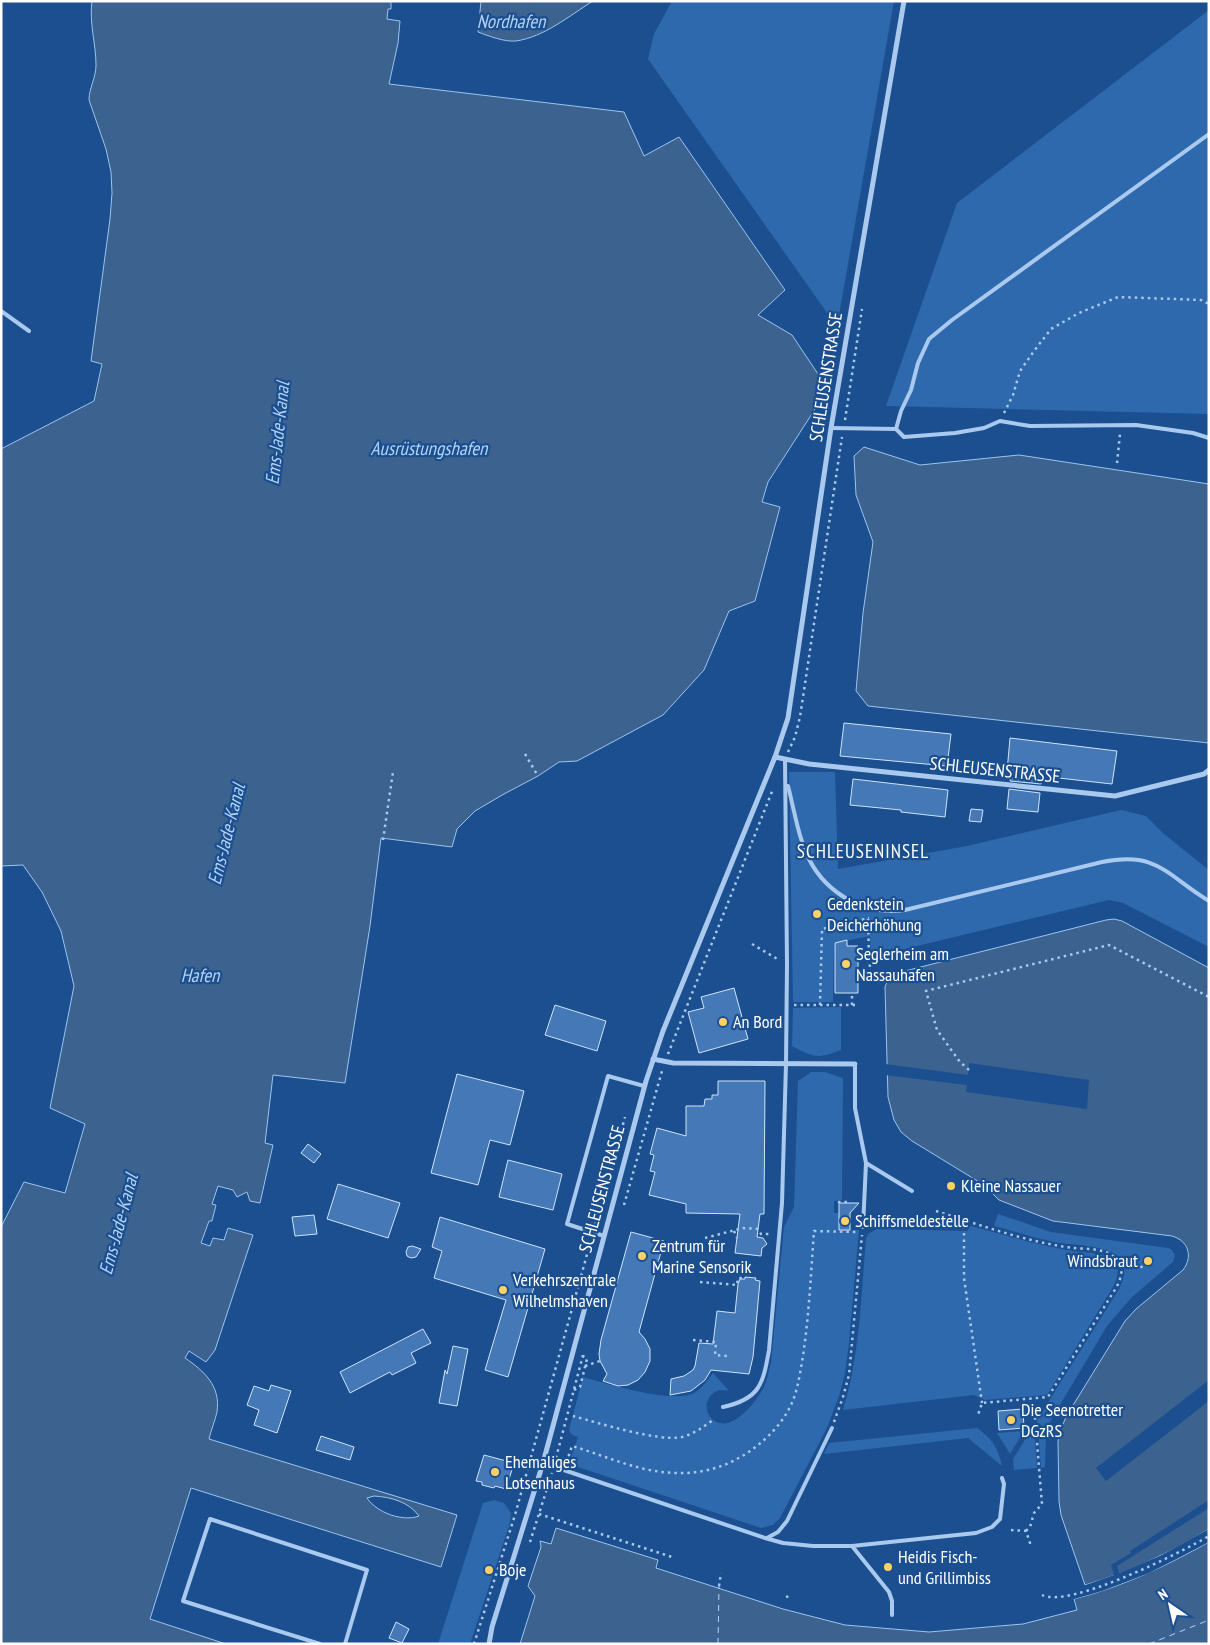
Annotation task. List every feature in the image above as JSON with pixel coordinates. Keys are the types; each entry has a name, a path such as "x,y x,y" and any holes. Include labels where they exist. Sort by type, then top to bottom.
{"street":[{"name":"SCHLEUSENSTRASSE","path":"489,1644 492,1627 543,1464 644,1086 653,1059 775,757 791,703 831,428 904,1"},
{"name":"SCHLEUSENSTRASSE","path":"775,757 809,764 1115,796 1204,774 1209,770"},
{"path":"653,1059 665,1062 855,1064"}],"lane":[{"path":"896,429 901,411 911,390 918,363 929,339 952,320 1209,134"},
{"path":"1,311 29,331"},
{"path":"831,428 896,429 904,437 955,433 984,428 1000,420 1030,426 1136,425 1193,433 1209,438"},
{"path":"724,1407 742,1402 751,1396 760,1383 766,1365 782,1202 787,1005 786,759"},
{"path":"787,779 802,842 815,872 824,883 838,894 871,910 883,912 905,910 1102,862 1126,858 1143,860 1159,866 1209,901"},
{"path":"855,1064 855,1108 866,1163 863,1229"},
{"path":"604,1236 567,1224 608,1076 644,1086"},
{"path":"866,1163 912,1191"},
{"path":"765,1538 778,1532 787,1521 832,1428"},
{"path":"543,1464 765,1538 814,1546 852,1546 976,1533 992,1527 1000,1519 1004,1484 1002,1478"},
{"path":"320,1644 183,1601 210,1519 367,1570 345,1644"},
{"path":"852,1546 888,1592 892,1601 892,1615"}],"path":[{"path":"1000,420 1013,395 1020,371 1034,351 1051,329 1078,313 1118,297 1201,300 1209,304"},
{"path":"786,759 795,737 800,717 843,428 864,302"},
{"path":"1118,464 1120,425"},
{"path":"525,754 538,776"},
{"path":"383,840 392,772"},
{"path":"622,1213 665,1062 777,782"},
{"path":"820,1004 822,929 877,916"},
{"path":"868,918 868,960 870,967"},
{"path":"752,944 787,964"},
{"path":"969,1070 960,1062 937,1030 926,991 1109,945 1209,996"},
{"path":"852,993 852,1005"},
{"path":"787,1005 857,1005"},
{"path":"839,1204 839,1202 850,1202"},
{"path":"936,1211 1052,1244 1103,1252 1115,1258 1121,1266 1121,1276 1116,1288 1048,1397 982,1403"},
{"path":"964,1220 964,1278 982,1403 978,1415"},
{"path":"705,1238 743,1228 758,1230 761,1234"},
{"path":"814,1231 863,1229 849,1375 832,1428"},
{"path":"734,1230 737,1238"},
{"path":"1121,1266 1139,1268 1146,1265"},
{"path":"700,1282 737,1284 738,1278 745,1278"},
{"path":"693,1340 716,1342 715,1355 728,1356 728,1358"},
{"path":"530,1542 554,1467 586,1346"},
{"path":"574,1390 580,1387 587,1359 583,1356"},
{"path":"585,1366 600,1361"},
{"path":"573,1416 662,1438 681,1437 690,1434 698,1431 713,1420"},
{"path":"1026,1531 1030,1527 1034,1513 1042,1504 1035,1418"},
{"path":"570,1453 572,1446"},
{"path":"539,1514 675,1558"},
{"path":"1011,1530 1026,1531"},
{"path":"1026,1531 1031,1546"},
{"path":"1042,1595 1051,1598 1060,1597 1109,1583 1162,1561 1209,1536"},
{"path":"719,1586 721,1573"},
{"path":"474,1644 493,1584"}],"shaded area":[{"path":"672,1 894,1 837,327 648,59 654,34"},
{"path":"1209,10 1209,414 886,406 957,203"},
{"path":"789,772 835,772 838,869 967,846 1121,810 1146,816 1164,834 1209,870 1209,947 1123,903 1109,900 871,957 870,936 834,943 833,1002 793,1002"},
{"path":"841,1007 841,1050 816,1056 792,1046 793,1008"},
{"path":"811,1072 825,1072 843,1078 842,1200 834,1201 834,1213 839,1213 839,1230 859,1230 849,1343 845,1373 839,1396 827,1428 780,1518 773,1525 761,1528 569,1464 578,1437 572,1435 569,1430 583,1377 640,1392 656,1395 684,1396 697,1391 713,1373 729,1391 715,1392 708,1400 707,1410 709,1415 716,1422 721,1423 733,1421 739,1417 760,1394 766,1382 771,1363 784,1227 794,1207 798,1081"},
{"path":"998,1214 1051,1232 1168,1248 1175,1255 1173,1262 1131,1298 1107,1326 1051,1420 1046,1437 1045,1467 1041,1468 1037,1420 1119,1289 1124,1274 1123,1263 1116,1255 1106,1250 1039,1239 994,1226"},
{"path":"968,1225 1052,1247 1101,1254 1111,1259 1116,1265 1117,1276 1113,1287 1047,1395 985,1400 974,1395 843,1410 849,1389 856,1347 868,1234 877,1229 968,1231"},
{"path":"1034,1425 1037,1468 1014,1470 1013,1459"},
{"path":"977,1428 994,1444 1002,1466 968,1438 824,1454 829,1443"},
{"path":"1024,1431 1010,1454 997,1433"},
{"path":"494,1500 504,1503 511,1513 510,1523 470,1644 438,1644 483,1503"}],"water":[{"name":"Ausrüstungshafen","path":"92,1 391,1 391,9 388,9 387,19 400,21 398,43 389,84 624,112 644,156 679,137 785,290 758,315 792,335 828,389 768,482 762,502 780,507 755,601 729,611 704,670 663,715 577,761 559,762 538,776 475,811 457,829 452,847 381,838 370,926 345,1083 273,1075 265,1143 273,1145 260,1203 250,1201 247,1192 237,1197 233,1190 218,1186 212,1204 216,1205 212,1221 209,1221 201,1243 210,1246 213,1238 224,1240 228,1228 253,1235 215,1350 206,1362 189,1351 185,1358 205,1374 214,1387 218,1403 209,1439 457,1515 441,1567 191,1488 150,1619 226,1644 1,1644 1,1227 24,1182 65,1193 85,1124 50,1108 74,986 61,931 42,892 23,865 1,866 1,449 94,401 102,364 91,361 112,193 111,172 106,149 89,100 96,65","holes":["367,1498 393,1499 405,1504 419,1516 406,1518 391,1515 377,1508"]},
{"name":"Nordhafen","path":"481,1 593,1 546,31 526,39 507,41 478,32"},
{"path":"864,447 920,465 1019,455 1209,484 1209,743 868,706 856,691 863,613 873,542 856,495 854,456"},
{"path":"1114,919 1122,921 1209,968 1209,1529 1149,1561 1085,1585 1061,1515 1059,1501 1059,1433 1067,1415 1125,1321 1136,1309 1183,1270 1188,1260 1188,1250 1178,1238 1172,1236 1053,1221 999,1200 984,1185 912,1141 901,1132 894,1120 888,1097 885,987 891,977 901,972"},
{"path":"556,1528 658,1560 656,1568 783,1609 845,1625 929,1632 1023,1624 1077,1610 1074,1599 1143,1575 1209,1542 1209,1644 520,1644 535,1596 528,1586 541,1547 540,1541 551,1544"}],"pier":[{"path":"969,1063 1089,1080 1087,1109 966,1092 967,1085 885,1075 885,1064 968,1075"},
{"path":"1209,1380 1209,1401 1106,1481 1096,1468"},
{"path":"1209,1500 1209,1508 1117,1566 1119,1573 1160,1556 1209,1529 1209,1532 1146,1565 1108,1580 1083,1586 1114,1575 1111,1565"},
{"path":"1209,1539 1209,1542 1149,1573 1102,1591 1074,1599 1073,1596 1101,1589 1148,1571"}],"building":[{"path":"844,723 951,734 947,766 840,756"},
{"path":"1010,738 1117,751 1112,784 1041,776 1041,784 1010,781 1011,772 1007,772"},
{"path":"853,779 948,790 945,817 850,805"},
{"path":"1009,789 1040,793 1038,812 1007,809"},
{"path":"971,809 983,810 981,822 969,821"},
{"path":"847,940 847,946 858,946 858,993 835,993 835,943"},
{"path":"734,988 748,1039 699,1053 688,1012 704,1008 701,997"},
{"path":"555,1005 606,1021 597,1051 545,1035"},
{"path":"457,1074 524,1091 510,1145 490,1140 478,1185 431,1173"},
{"path":"718,1081 765,1081 764,1214 760,1214 757,1237 763,1238 767,1244 762,1248 761,1256 735,1253 740,1214 686,1213 686,1204 649,1195 655,1172 650,1171 654,1155 650,1154 657,1128 686,1136 686,1106 704,1106 705,1099 712,1099 712,1095 718,1095"},
{"path":"308,1144 321,1154 314,1163 301,1153"},
{"path":"508,1160 562,1174 553,1210 499,1197"},
{"path":"338,1184 400,1203 388,1238 327,1219"},
{"name":"Schiffsmeldestelle","path":"839,1203 859,1203 850,1213 850,1230 839,1230"},
{"path":"314,1215 317,1234 295,1236 292,1217"},
{"path":"440,1217 545,1249 508,1377 485,1370 506,1300 434,1278 442,1251 432,1247"},
{"path":"631,1232 664,1241 639,1332 650,1349 650,1361 645,1372 638,1380 628,1385 618,1386 603,1381 607,1374 600,1361 599,1354 601,1340"},
{"path":"412,1246 421,1249 416,1257 411,1258 407,1256 406,1252 408,1247"},
{"path":"745,1277 756,1278 755,1280 760,1281 753,1357 749,1374 711,1370 705,1380 691,1391 670,1395 671,1379 684,1376 693,1370 699,1343 713,1344 717,1311 735,1313 738,1284 740,1279 745,1279"},
{"path":"423,1329 431,1343 411,1353 416,1363 392,1375 390,1372 350,1393 340,1372"},
{"path":"453,1346 468,1349 457,1406 439,1403 445,1370 447,1374"},
{"path":"271,1385 291,1391 277,1433 254,1425 259,1410 247,1405 254,1386 269,1391"},
{"name":"Die Seenotretter DGzRS","path":"1023,1409 1024,1428 999,1430 998,1411"},
{"path":"321,1436 354,1447 350,1460 316,1450"},
{"name":"Ehemaliges Lotsenhaus","path":"484,1455 514,1463 506,1489 482,1485 482,1482 476,1481"},
{"path":"396,1622 409,1629 402,1643 389,1638"}],"ferry route":[{"path":"718,1644 719,1586"},
{"path":"1149,1644 1209,1620"}],"place":[{"name":"Gedenkstein Deicherhöhung","path":"817,914"},
{"name":"Seglerheim am Nassauhafen","path":"846,964"},
{"name":"An Bord","path":"723,1022"},
{"name":"Kleine Nassauer","path":"951,1186"},
{"name":"Schiffsmeldestelle","path":"845,1221"},
{"name":"Zentrum für Marine Sensorik","path":"642,1256"},
{"name":"Windsbraut","path":"1148,1261"},
{"name":"Verkehrszentrale Wilhelmshaven","path":"503,1290"},
{"name":"Die Seenotretter DGzRS","path":"1011,1420"},
{"name":"Ehemaliges Lotsenhaus","path":"495,1472"},
{"name":"Heidis Fisch- und Grillimbiss","path":"888,1567"},
{"name":"Boje","path":"489,1570"}],"district":[{"name":"SCHLEUSENINSEL","path":"863,851"}],"water label":[{"name":"Ems-Jade-Kanal","path":"277,433"},
{"name":"Ems-Jade-Kanal","path":"226,834"},
{"name":"Hafen","path":"200,975"},
{"name":"Ems-Jade-Kanal","path":"118,1224"}]}
